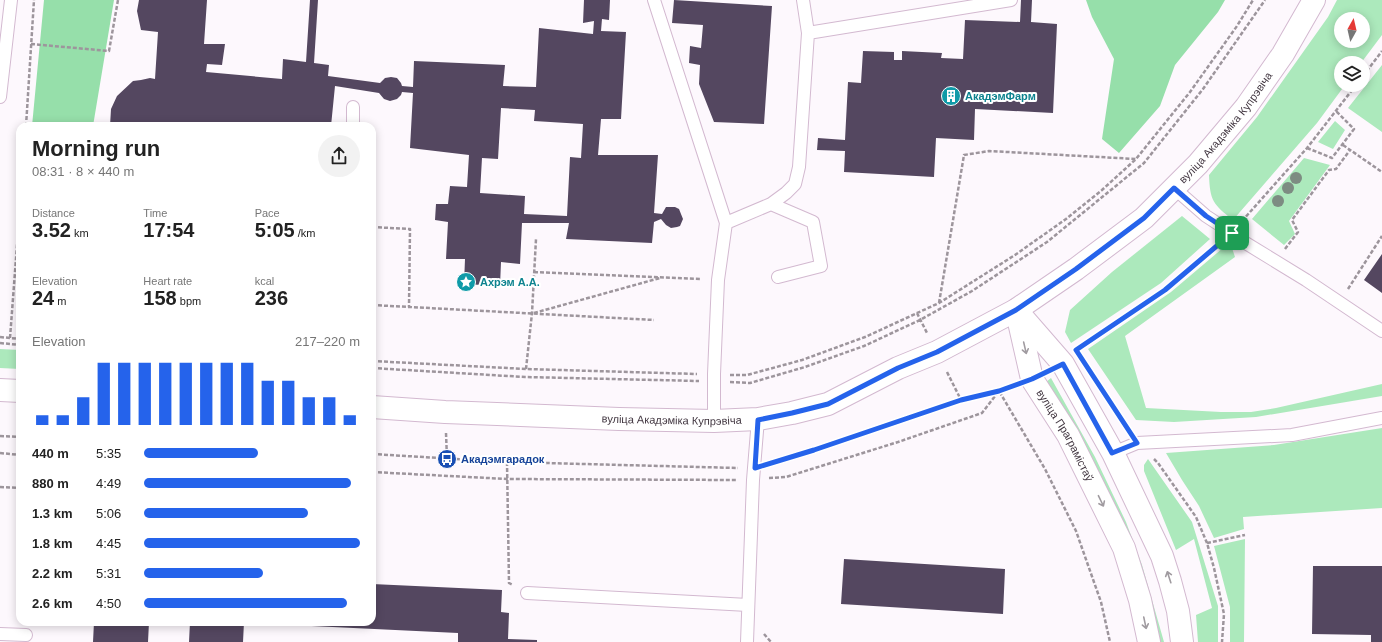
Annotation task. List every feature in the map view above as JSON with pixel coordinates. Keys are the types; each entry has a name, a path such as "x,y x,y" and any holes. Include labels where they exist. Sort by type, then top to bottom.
{"main road":[{"name":"вуліца Акадэміка Купрэвіча","path":"376,407 445,412 714,421 758,420 828,404 898,368 937,352 1016,310 1076,269 1144,218 1198,164 1246,107 1283,54 1314,0"},
{"name":"вуліца Праграмістаў","path":"1016,310 1032,379 1068,435 1124,548 1140,600 1149,642"},
{"path":"1016,310 1063,364 1112,453 1162,556 1178,610 1182,642"},
{"path":"0,390 16,391"}],"lane":[{"path":"0,97 11,0"},
{"path":"654,0 726,223 718,280 714,378 714,421"},
{"path":"726,223 771,204 795,184 799,167 808,33 803,0"},
{"path":"808,33 1011,0"},
{"path":"353,122 354,107"},
{"path":"1174,188 1206,216 1382,331"},
{"path":"771,204 813,222 821,266 778,277"},
{"path":"1112,453 1137,443 1292,435 1382,418"},
{"path":"747,642 754,474 758,420"},
{"path":"527,593 748,605"},
{"path":"0,634 26,635"}],"path":[{"path":"26,122 34,0"},
{"path":"31,44 109,51 118,0"},
{"path":"376,368 525,376 714,378 747,375 802,360 865,337 939,303 1015,255 1066,219 1102,190 1136,159 1190,92 1237,26 1253,0"},
{"path":"376,361 714,378 750,383 805,367 864,346 920,320 959,298 1047,242 1144,163 1203,90 1265,0"},
{"path":"1370,67 1382,51"},
{"path":"1080,357 1076,350 1165,290 1232,233 1307,148 1351,92"},
{"path":"1307,148 1332,158 1343,145 1354,129 1336,111"},
{"path":"1343,145 1382,172"},
{"path":"1284,250 1298,232 1292,220 1328,170 1336,169 1350,150"},
{"path":"939,303 964,155 989,151 1136,159"},
{"path":"1243,220 1248,224"},
{"path":"376,227 410,229 408,307"},
{"path":"1353,293 1347,290 1382,236"},
{"path":"526,369 532,314 536,239"},
{"path":"10,338 16,259"},
{"path":"534,272 718,280"},
{"path":"532,314 664,277"},
{"path":"376,305 654,320"},
{"path":"0,337 16,339"},
{"path":"0,343 16,345"},
{"path":"376,472 507,479 754,474 814,450 961,400 999,391 1032,379"},
{"path":"376,454 754,474 786,477 898,442 982,413 999,391"},
{"path":"999,391 1045,469 1076,531 1101,602 1110,642"},
{"path":"1115,410 1137,443 1158,463 1196,517 1214,568 1224,614 1222,642"},
{"path":"0,436 16,437"},
{"path":"0,453 16,455"},
{"path":"507,462 509,583 527,593"},
{"path":"0,487 16,488"},
{"path":"1206,543 1245,535"}],"green space":[{"path":"44,0 114,0 94,122 32,122"},
{"path":"1086,0 1225,0 1218,12 1175,65 1160,106 1119,153 1102,139 1114,59 1092,17"},
{"path":"1337,0 1382,0 1382,35 1366,56 1334,56 1334,92 1340,92 1317,123 1233,220 1217,206 1214,201 1210,191 1209,175 1257,117 1328,17"},
{"path":"1382,65 1382,132 1348,108 1361,92 1370,92 1370,80"},
{"path":"1335,121 1345,130 1333,149 1318,142"},
{"path":"1304,158 1330,165 1289,221 1295,234 1284,245 1252,219"},
{"path":"1182,216 1210,239 1161,283 1071,343 1065,332 1070,310 1112,272"},
{"path":"1230,242 1235,257 1125,336 1146,408 1251,412 1276,408 1382,384 1382,396 1256,417 1174,422 1136,420 1088,349 1171,292"},
{"path":"0,349 16,350 16,369 0,368"},
{"path":"1051,378 1095,457 1126,522 1142,565 1164,642 1158,642 1046,382"},
{"path":"1382,428 1382,508 1243,517 1244,529 1214,538 1199,506 1166,453 1274,445"},
{"path":"1148,459 1192,522 1218,606 1218,642 1198,642 1196,615 1212,608 1194,539 1176,550 1144,471 1144,465"},
{"path":"1245,539 1244,642 1230,642 1230,607 1214,546"}],"building":[{"path":"139,0 207,0 204,44 225,44 222,65 207,64 206,72 282,79 283,59 306,62 310,0 318,0 314,63 329,65 328,76 380,83 385,78 391,77 397,78 402,86 413,87 414,61 505,65 503,86 536,87 539,28 593,34 594,21 583,23 584,0 610,0 609,20 602,19 601,31 626,32 621,119 601,119 598,155 658,155 654,213 662,214 666,207 675,207 679,209 683,219 680,226 671,228 661,219 654,222 652,243 566,239 569,223 522,223 520,264 501,262 500,286 464,284 465,259 446,259 448,222 435,220 436,204 448,204 450,186 467,187 469,155 410,148 413,93 402,92 397,99 390,101 384,99 379,93 335,86 331,122 110,122 111,109 117,96 133,81 150,78 155,79 158,32 141,30 137,11","holes":["501,108 535,110 534,121 583,124 581,158 570,157 567,216 524,214 525,196 480,193 482,158 498,159"]},
{"path":"674,0 772,6 764,124 714,122 699,84 700,65 689,63 690,46 701,48 703,25 672,23"},
{"name":"АкадэмФарм","path":"1021,0 1032,0 1031,22 1057,24 1053,113 975,109 974,140 936,138 934,177 844,172 845,151 817,150 818,138 845,140 848,82 861,83 863,51 894,52 894,60 902,60 902,51 942,53 941,58 963,59 965,20 1020,22"},
{"path":"1382,254 1382,293 1364,280"},
{"path":"844,559 1005,569 1003,614 841,604"},
{"path":"1313,566 1382,566 1382,642 1371,642 1371,635 1312,634"},
{"path":"376,584 502,590 501,612 509,613 508,639 537,640 537,642 458,642 458,633 312,626 376,626"},
{"path":"94,626 149,626 148,642 93,642"},
{"path":"190,626 244,626 243,642 189,642"}],"place":[{"name":"АкадэмФарм","path":"951,96"},
{"name":"Ахрэм А.А.","path":"466,282"},
{"name":"Акадэмгарадок","path":"447,459"}],"route":[{"path":"1174,188 1206,216 1232,233 1165,290 1076,350 1137,443 1112,453 1063,364 1032,379 999,391 961,400 814,450 755,468 758,420 828,404 898,368 937,352 1016,310 1076,269 1144,218 1174,188"}]}
